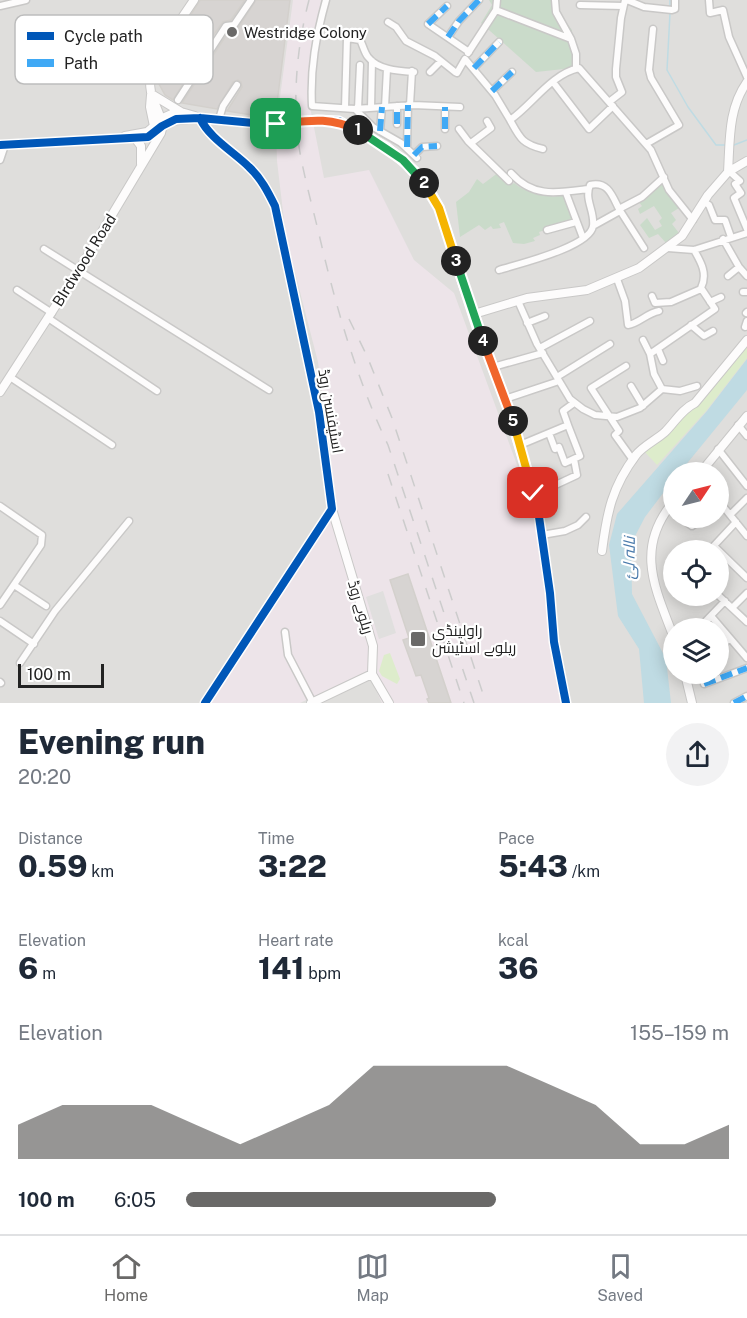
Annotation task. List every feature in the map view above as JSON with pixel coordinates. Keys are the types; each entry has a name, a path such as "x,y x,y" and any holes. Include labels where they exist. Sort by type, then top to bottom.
{"street":[{"path":"0,6 26,0"},
{"path":"184,15 194,0"},
{"path":"213,44 226,26 234,25 252,0"},
{"path":"326,0 314,51 311,78 312,106 357,109 409,105 460,107"},
{"path":"448,37 459,21 479,0"},
{"path":"388,22 396,27 406,41 441,61 457,74 496,10 497,0"},
{"path":"555,0 556,12 571,39 576,54 576,69"},
{"path":"580,5 625,2 672,10 675,9 675,0"},
{"path":"709,0 710,13 723,10 729,37 747,77"},
{"path":"553,82 589,129 622,92 616,77 625,2"},
{"path":"447,6 428,24 469,52"},
{"path":"496,10 571,39"},
{"path":"646,144 679,125 651,78 649,70 653,29"},
{"path":"345,108 347,38 360,39 367,56 372,61 387,69 413,71 407,147"},
{"path":"474,68 499,42"},
{"path":"465,59 492,91 521,139 528,145 543,148"},
{"path":"371,108 372,61"},
{"path":"430,72 441,61"},
{"path":"360,65 357,109 373,128 407,147 416,156 422,147 437,146"},
{"path":"510,120 553,82 569,70 579,68 646,144 669,189 693,220"},
{"path":"380,131 387,69"},
{"path":"492,91 512,72"},
{"path":"668,248 694,250 731,237 746,229 734,198 741,193 735,184 740,181 729,171 729,156 732,115 740,92 747,82"},
{"path":"150,84 158,128"},
{"path":"178,100 188,84"},
{"path":"219,119 223,106 237,85"},
{"path":"151,94 182,112 200,118"},
{"path":"397,106 397,124"},
{"path":"444,129 445,107"},
{"path":"0,160 3,145 148,137 174,113 182,112"},
{"path":"123,137 131,133 147,132 176,119 200,118 276,124 317,120 339,122 358,130 386,147 418,174 439,208 520,445 542,535 554,642 567,703"},
{"name":"اسٹیفنسن روڈ","path":"200,118 207,130 252,170 265,186 275,206 319,412 332,509"},
{"path":"471,143 491,129 487,121"},
{"name":"BIrdwood Road","path":"0,392 5,380 50,315 141,169 158,128"},
{"path":"459,129 471,143 510,177 530,190 566,193 588,189"},
{"path":"135,138 141,146 141,169"},
{"path":"474,314 518,301 587,290 639,268 682,236 704,202 729,171 747,161"},
{"path":"499,270 565,250 583,238 593,226 642,197 664,177"},
{"path":"593,226 587,197 588,189 593,183 610,189 620,210 644,248"},
{"path":"566,193 583,238"},
{"path":"704,202 709,205 715,220 725,220 731,237"},
{"path":"548,230 576,222"},
{"path":"723,239 739,267 747,276"},
{"path":"44,249 269,390"},
{"path":"650,354 715,309 701,289 703,270 694,250"},
{"path":"732,254 740,252"},
{"path":"728,276 739,267"},
{"path":"617,279 625,301 628,325 634,324 648,313 659,311"},
{"path":"652,296 655,303 671,302 701,289"},
{"path":"16,290 157,391"},
{"path":"710,302 721,297"},
{"path":"518,301 541,350 558,379 574,403 583,410 610,418 643,406 662,389 680,391 697,386"},
{"path":"528,323 546,316"},
{"path":"493,368 541,350 590,321"},
{"path":"691,325 704,336 713,332"},
{"path":"642,340 650,354 654,373 662,389"},
{"path":"602,551 607,509 616,486 633,460 695,403 747,340"},
{"path":"506,399 558,379 610,344"},
{"path":"658,349 663,361"},
{"path":"627,366 591,388 619,431 615,435 633,460"},
{"path":"646,377 654,373"},
{"path":"5,380 112,445"},
{"path":"631,386 643,406"},
{"path":"549,433 555,448 559,447 565,463 580,456 563,411 574,403"},
{"path":"708,462 747,416"},
{"path":"520,445 568,425"},
{"path":"738,425 747,436"},
{"path":"718,449 747,486"},
{"path":"534,495 577,475 574,459"},
{"path":"747,498 730,514 747,536"},
{"path":"0,506 42,535 40,545 0,605"},
{"path":"205,703 332,509"},
{"name":"ریلوے روڈ","path":"332,509 373,646 372,674"},
{"path":"542,535 565,531 578,525 586,517"},
{"path":"20,663 55,611 129,521"},
{"path":"663,521 652,538 651,560 654,583 667,618"},
{"path":"719,540 736,522"},
{"path":"729,563 747,578"},
{"path":"14,585 46,606"},
{"path":"732,608 747,593"},
{"path":"729,605 747,622"},
{"path":"711,616 720,606"},
{"path":"0,621 34,644"},
{"path":"285,632 288,654 312,703 372,674 389,703"},
{"path":"729,638 747,658"},
{"path":"729,675 747,668"},
{"path":"689,684 692,703"},
{"path":"734,703 747,696"}],"shaded area":[{"path":"0,0 747,0 747,703 0,703"},
{"path":"293,0 321,0 308,97 324,178 369,170 414,260 454,293 531,503 571,703 382,703 367,671 300,703 207,703 298,554 336,500 318,362 286,237 277,161 276,127"},
{"path":"383,591 396,633 379,639 366,597"}],"green space":[{"path":"489,0 558,0 559,13 572,30 573,68 536,72 481,23 492,5"},
{"path":"499,172 511,185 514,183 526,190 546,191 553,197 565,194 573,221 539,232 540,235 533,238 535,241 524,244 513,243 504,222 499,224 501,228 493,229 491,226 485,230 479,225 460,237 456,202 469,192 477,179 483,184"},
{"path":"662,181 679,208 671,213 676,220 672,224 679,233 666,243 658,234 649,238 640,225 647,218 655,230 662,226 659,221 662,218 654,206 640,214 638,209 642,206 637,200"},
{"path":"747,343 747,358 706,411 657,465 644,451"},
{"path":"390,653 400,679 397,684 382,676 379,671 384,655"}],"water":[{"name":"نالہ لئ","path":"747,359 747,390 688,462 663,462 663,493 645,517 631,544 632,594 663,653 663,684 669,684 671,703 644,703 639,649 618,616 609,545 617,514 707,411"}],"building":[{"path":"200,0 245,0 231,20 223,22 213,36 213,15 191,15"},
{"path":"256,0 290,0 275,119 227,111 242,87 238,80 233,82 217,109 182,103 194,84 213,84 213,56 229,31 238,28"},
{"path":"159,84 183,84 173,100 165,95"},
{"name":"راولپنڈی ریلوے اسٹیشن","path":"408,574 451,703 429,703 421,675 416,676 403,640 409,638 390,580"}],"waterway":[{"path":"670,0 670,8"},
{"path":"670,13 667,70 688,107 716,145 726,145"},
{"path":"734,145 747,140"}],"railway":[{"path":"309,0 298,57 296,96 300,153 308,189 350,348 367,397 388,445 474,703"},
{"path":"349,319 392,418 486,703"},
{"path":"388,474 464,703"}],"marked path":[{"path":"448,37 459,21 479,0"},
{"path":"428,24 447,6"},
{"path":"474,68 499,42"},
{"path":"492,91 512,72"},
{"path":"407,147 408,105"},
{"path":"397,106 397,124"},
{"path":"380,131 382,107"},
{"path":"445,107 445,129"},
{"path":"414,155 422,147 437,146"},
{"path":"729,675 747,668"},
{"path":"734,703 747,696"}],"cycle path":[{"path":"200,118 209,132 257,176 275,206 319,412 332,509 205,703"},
{"path":"0,145 148,137 176,119 200,118 276,125 317,120 339,121 386,147 418,174 439,208 477,327 505,399 537,503 550,593 554,642 566,703"}],"place":[{"name":"Westridge Colony","path":"232,32"},
{"name":"راولپنڈی ریلوے اسٹیشن","path":"418,639"}],"route":[{"path":"276,124 317,120 339,122 358,130 403,160 418,174 429,189 439,208 477,327 506,399 533,493"}]}
